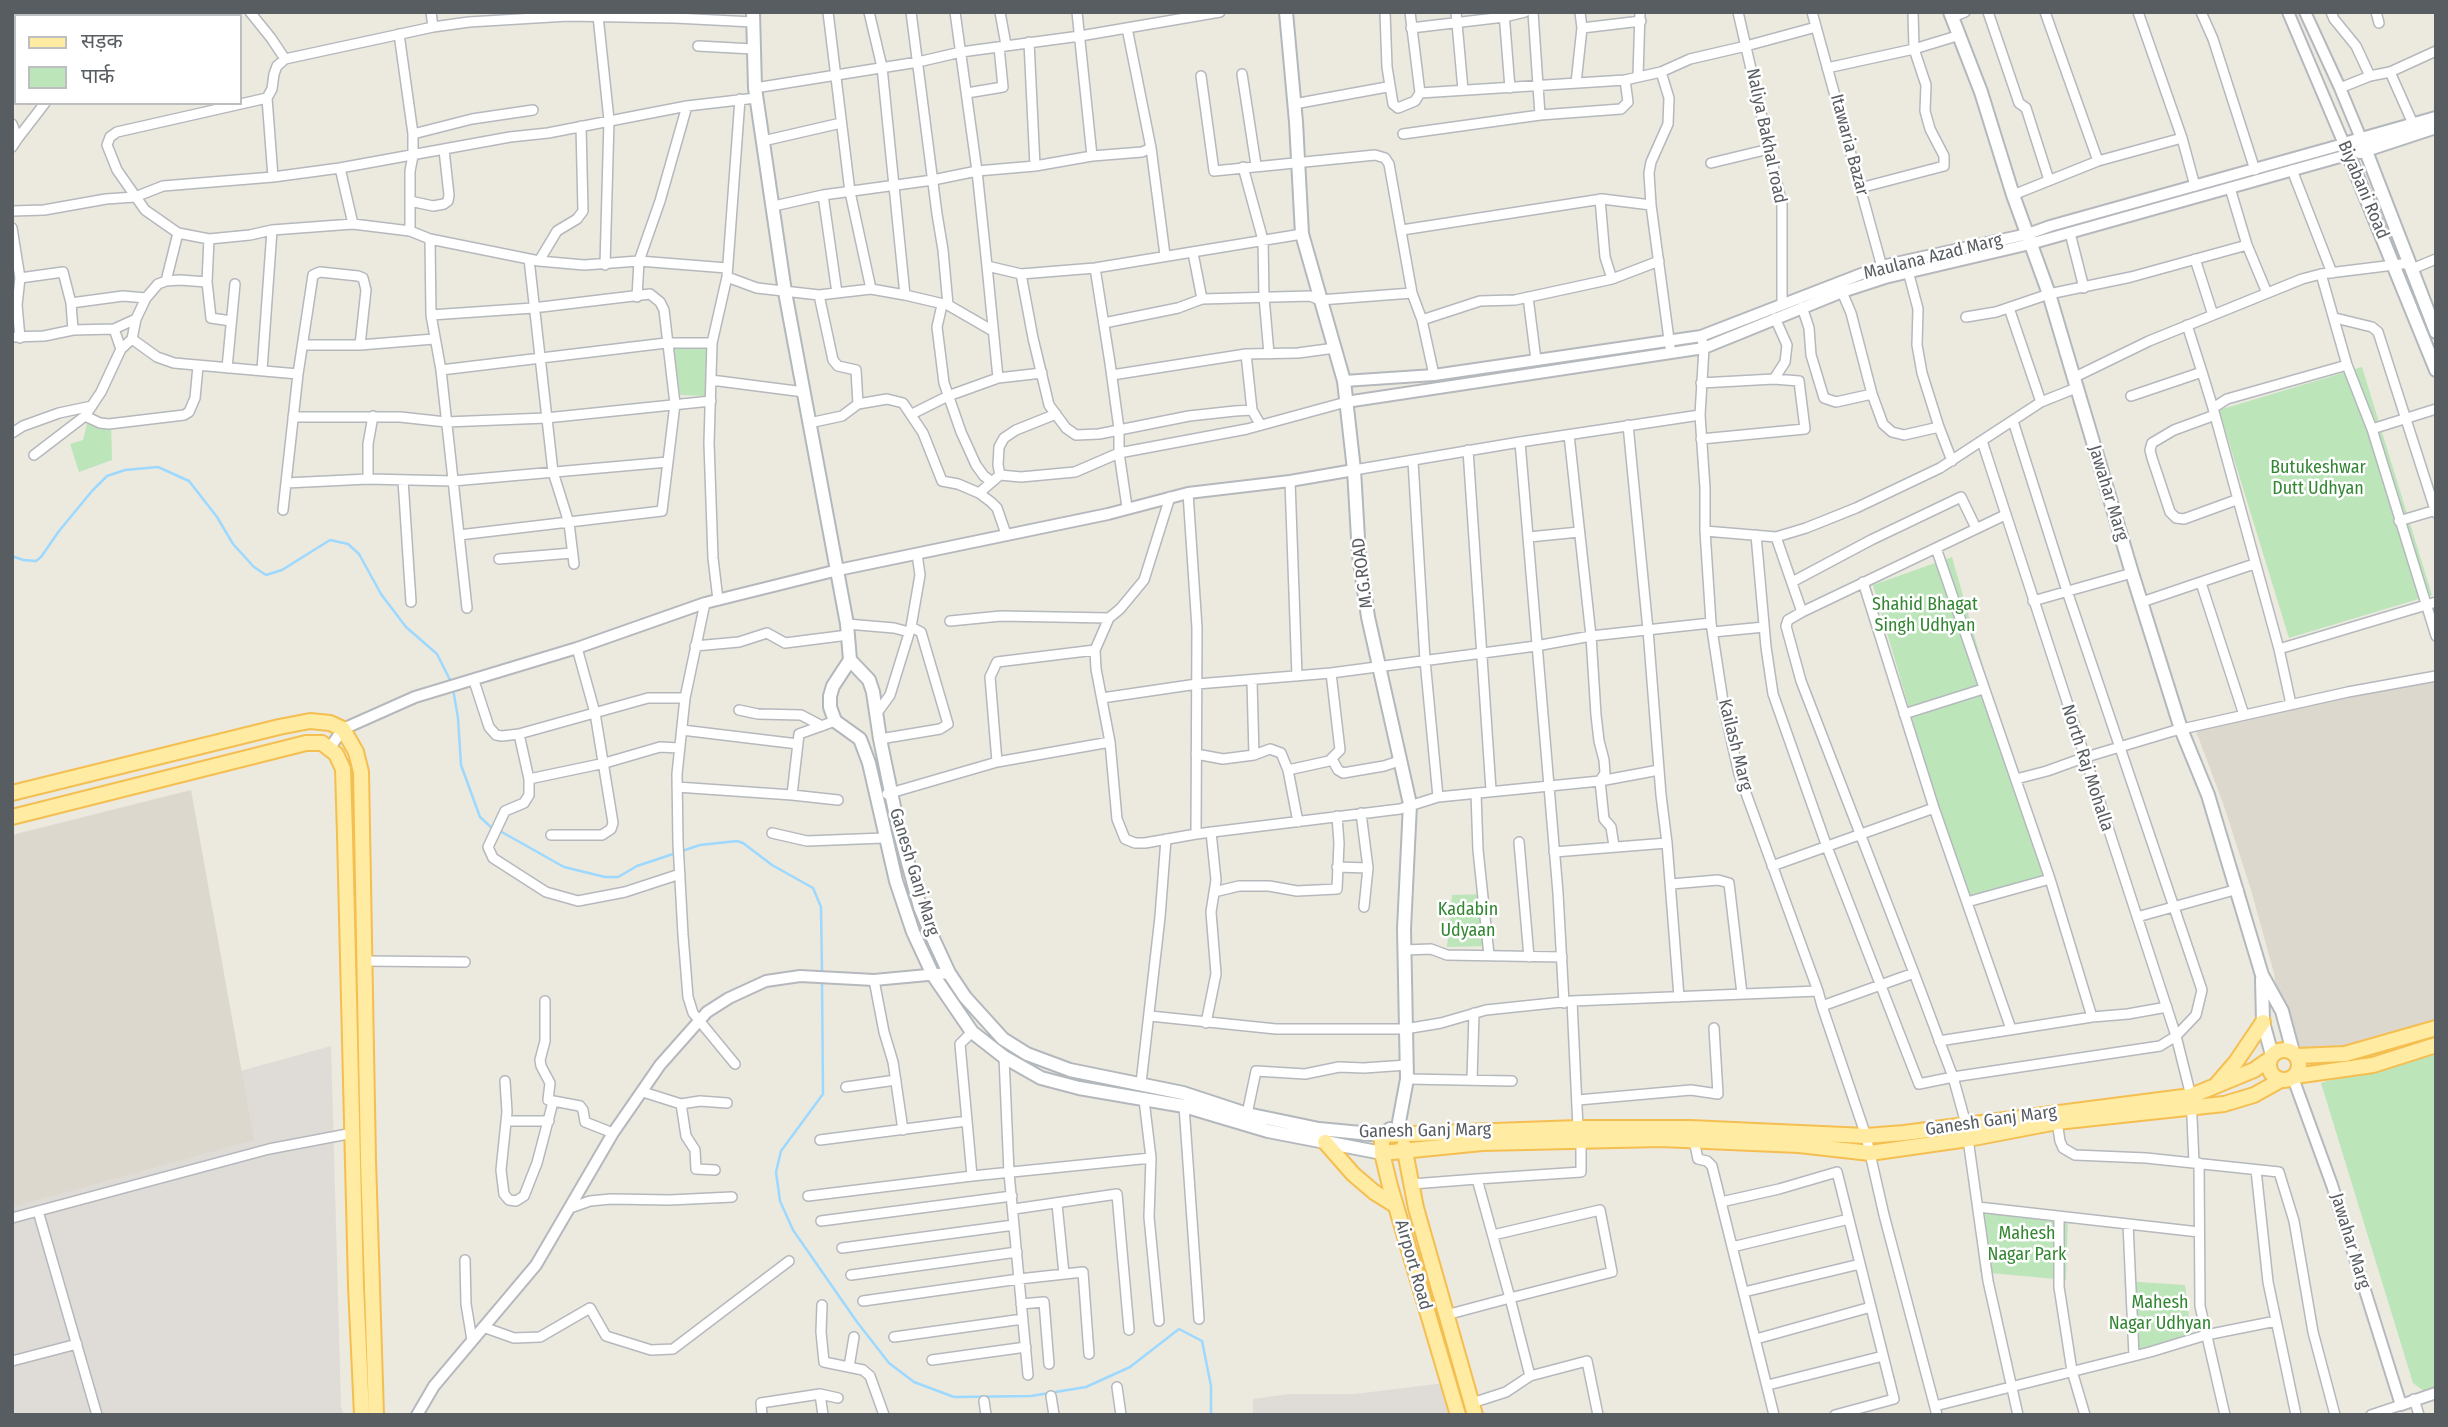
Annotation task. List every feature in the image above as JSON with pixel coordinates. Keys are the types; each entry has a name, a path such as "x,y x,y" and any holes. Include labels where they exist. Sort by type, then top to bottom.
{"main road":[{"name":"M.G.ROAD","path":"1286,12 1302,234 1344,381 1354,470 1359,555 1378,667 1410,804 1404,950 1407,1072 1401,1128"},
{"name":"Jawahar Marg","path":"1956,14 1960,35 2013,195 2049,294 2132,573 2181,729 2208,794 2262,975"},
{"path":"753,17 756,93 785,292 848,629 850,660 838,676 830,696 831,707 835,721 860,739 869,763 884,838 904,909 933,975 972,1032 1004,1057 1041,1078 1184,1106 1268,1131 1382,1153 1404,1153 1440,1146 1580,1134 1799,1145 1870,1153 1967,1132 2191,1102 2239,1100 2254,1095 2289,1078 2299,1069 2282,1011 2262,975"},
{"name":"Maulana Azad Marg","path":"2363,146 2414,126 2435,128"},
{"name":"Maulana Azad Marg","path":"2346,150 2435,128"},
{"name":"Biyabani Road","path":"2363,146 2436,332"},
{"name":"Biyabani Road","path":"2346,150 2436,370"},
{"name":"Ganesh Ganj Marg","path":"850,660 869,680 890,793 920,907 949,973 965,998 1003,1039 1027,1054 1070,1070 1183,1093 1247,1114 1319,1129 1382,1135 1401,1128 1580,1134 1690,1128 1867,1136 1967,1132 2191,1102 2213,1088 2253,1070 2271,1057"},
{"path":"12,793 310,721 330,723 343,729 356,752 361,772 376,1415"},
{"path":"13,813 306,743 322,743 336,754 343,769 362,1415"},
{"path":"2262,975 2263,1022 2272,1074 2289,1078 2374,1065 2436,1045"},
{"path":"2213,1088 2236,1062 2263,1022"},
{"path":"2271,1057 2282,1049 2295,1054 2345,1054 2436,1028"},
{"path":"1401,1128 1404,1153 1446,1315 1474,1409"},
{"name":"Airport Road","path":"1382,1135 1382,1153 1395,1205 1458,1415"},
{"path":"1325,1142 1353,1174 1395,1205"}],"street":[{"path":"250,12 285,59"},
{"path":"431,12 433,27"},
{"path":"828,12 850,191 871,289"},
{"path":"869,12 882,67 905,295"},
{"path":"911,12 943,250 945,304 937,327 942,370 961,432 976,465 991,481"},
{"path":"956,12 978,171 998,378"},
{"path":"967,93 1003,87 1000,12"},
{"path":"1077,12 1092,156"},
{"path":"12,211 44,210 106,199 135,197 163,186 273,177 413,156 687,106 740,99 834,75 961,52 1127,29 1220,12"},
{"path":"1385,12 1384,34 1390,89 1393,104 1398,108 1415,101 1420,93 1410,12"},
{"path":"1456,12 1463,90"},
{"path":"1411,28 1525,12"},
{"path":"1533,12 1541,115"},
{"path":"1576,83 1582,28 1580,12"},
{"name":"Naliya Bakhal road","path":"1738,12 1782,205 1782,303"},
{"name":"Itawaria Bazar","path":"1812,12 1885,278"},
{"path":"1860,188 1944,166 1944,156 1927,121 1924,102 1926,85 1914,49 1913,12"},
{"path":"1987,12 2019,103 2026,108 2049,180"},
{"path":"2045,12 2098,161"},
{"path":"2138,12 2182,138 2195,186"},
{"path":"2201,12 2217,51 2255,170"},
{"name":"Biyabani Road","path":"2288,12 2346,150"},
{"name":"Biyabani Road","path":"2305,12 2363,146"},
{"path":"2331,12 2333,19 2356,46 2370,76"},
{"path":"2376,12 2379,23"},
{"path":"1504,15 1510,88"},
{"path":"598,16 610,120 605,265"},
{"path":"1582,28 1641,16 1638,76"},
{"path":"273,177 267,98 277,66 285,59 352,47 433,27 523,18 753,17"},
{"path":"1420,93 1625,80 1661,72 1690,59 1816,27"},
{"path":"1127,29 1151,148 1165,256"},
{"path":"399,34 413,134 410,231"},
{"path":"1828,68 1914,49 1960,35"},
{"path":"1029,42 1035,166"},
{"path":"698,46 753,49"},
{"path":"2340,88 2370,76 2390,72 2436,51"},
{"path":"1661,72 1669,98 1669,112 1668,124 1651,162 1651,205 1671,354"},
{"path":"2390,72 2414,126"},
{"path":"1242,74 1256,165"},
{"path":"1202,76 1214,171 1381,155 1389,164 1412,293 1422,320 1434,375"},
{"path":"1403,134 1541,115 1621,109 1628,102 1625,80"},
{"path":"1294,104 1387,87 1390,89"},
{"path":"242,104 267,98"},
{"path":"718,600 710,497 712,343 727,272 740,99"},
{"path":"12,148 43,105"},
{"path":"236,105 117,132 110,136 107,145 113,162 135,197 145,210 178,233 209,239 272,230 353,224 410,231 430,239 534,260 605,265 639,261 727,272 757,288 785,292 820,295 871,289 945,304 993,331"},
{"path":"636,297 639,261 660,201 687,106"},
{"path":"413,134 472,119 533,110"},
{"path":"763,141 841,123"},
{"path":"12,124 18,138"},
{"path":"574,564 569,523 553,472 533,308 534,260 557,231 577,219 583,211 581,126"},
{"path":"2013,195 2098,161 2182,138"},
{"path":"774,206 823,195 978,171 1142,152 1151,148"},
{"path":"1711,163 1769,149"},
{"path":"411,201 433,206 447,201 449,195 444,150"},
{"name":"Maulana Azad Marg","path":"2029,239 2050,226 2255,170 2346,150"},
{"name":"Maulana Azad Marg","path":"1344,381 1434,375 1701,336 1882,266 1907,266 2029,239 2070,233 2292,170 2346,150"},
{"path":"1243,167 1263,240 1269,354"},
{"path":"340,168 353,224"},
{"path":"2292,170 2332,273"},
{"path":"2230,188 2267,293"},
{"path":"823,195 837,293"},
{"path":"1402,230 1600,199 1651,205"},
{"path":"1600,199 1605,257 1612,279"},
{"path":"12,228 20,278 16,305 16,338 74,330 114,329 136,319"},
{"path":"262,370 272,230"},
{"path":"166,281 178,233"},
{"path":"2070,233 2084,288"},
{"path":"987,266 1021,274 1095,268 1302,234"},
{"path":"209,239 207,282 211,318 232,321"},
{"path":"430,239 431,315 440,370 467,608"},
{"path":"1966,317 2248,245"},
{"path":"1193,254 1202,299"},
{"path":"2195,259 2213,315"},
{"path":"1705,531 1776,537 1806,528 1856,508 1952,461 2074,383 2187,326 2302,279 2393,265 2411,266 2436,259"},
{"path":"1422,320 1480,302 1515,300 1612,279 1659,261"},
{"path":"1907,266 1918,309 1919,359 1952,461"},
{"name":"Maulana Azad Marg","path":"1346,401 1704,348 1802,307 1885,278 1907,266"},
{"path":"1095,268 1112,375 1127,507"},
{"path":"20,278 63,272 74,330"},
{"path":"283,510 298,374 313,275 320,272 363,278 366,289 360,345"},
{"path":"1021,274 1049,405 1066,428 1076,435 1098,435 1189,416 1252,410"},
{"path":"2322,274 2347,365 2372,429 2436,636"},
{"path":"34,455 85,416 101,392 121,349 132,339 136,319 146,298 158,284 166,281 207,282"},
{"path":"227,368 235,284"},
{"path":"1842,292 1851,313 1872,394 1883,424 1892,432 1904,435 1939,427"},
{"path":"1104,323 1202,299 1310,296 1320,300 1412,293"},
{"path":"431,315 533,308 650,295 660,302 664,310 675,404 662,511 459,535"},
{"path":"820,295 833,360 838,366 856,370 858,404"},
{"path":"71,303 123,296 146,298"},
{"path":"1528,297 1536,360"},
{"path":"1802,307 1809,328 1811,355 1824,398 1836,402 1872,394"},
{"path":"2009,308 2042,402"},
{"path":"1774,379 1785,362 1787,345 1775,318"},
{"path":"2334,318 2372,327 2378,332 2436,511 2399,521"},
{"path":"2187,326 2214,411 2236,500 2279,649 2291,704"},
{"path":"114,329 121,349"},
{"name":"Kailash Marg","path":"1701,336 1704,348 1700,415 1712,627 1724,708 1738,774 1818,990 1867,1136 1884,1215 1936,1410"},
{"path":"303,345 360,345 434,338"},
{"path":"132,339 157,357 174,363 298,374"},
{"path":"440,370 666,343 712,343"},
{"path":"1112,375 1246,355 1335,348"},
{"path":"1246,355 1252,410 1260,424"},
{"path":"2236,500 2184,519 2176,518 2170,512 2152,458 2152,443 2214,411 2227,399 2347,365"},
{"path":"85,416 109,424 184,415 189,412 195,398 198,366"},
{"path":"2131,396 2202,372"},
{"path":"912,414 948,396 998,378 1042,373"},
{"path":"1701,383 1774,379 1799,381 1805,429 1701,439"},
{"path":"711,380 804,392"},
{"path":"809,423 842,416 858,404 887,399 903,404 923,433 942,481 979,493 997,508 1006,534"},
{"path":"293,417 373,416 446,422 546,418 711,401"},
{"path":"979,493 1000,475 1021,477 1075,472 1119,453 1236,431 1346,401"},
{"path":"12,433 23,426 59,413 92,406"},
{"path":"2372,429 2436,409"},
{"path":"1000,475 999,447 1003,438 1056,414"},
{"path":"329,749 343,729 415,697 577,648 705,603 838,570 1108,514 1188,493 1290,481 1468,450 1700,415"},
{"path":"368,479 368,444 373,416"},
{"path":"1756,535 1773,694 1827,847 1919,1084 2160,1046 2176,1037 2196,1015 2202,990 2067,591 2013,421"},
{"path":"1628,425 1679,997"},
{"path":"1569,435 1591,636 1599,741 1604,760 1605,773 1600,781 1604,819 1611,827 1614,846"},
{"name":"North Raj Mohalla","path":"1982,441 2176,1037 2191,1102 2197,1162 2200,1306 2225,1415"},
{"path":"1412,1184 1581,1172 1578,1100 1562,957 1520,442"},
{"path":"1468,450 1491,790"},
{"path":"1413,461 1438,797"},
{"path":"286,483 368,479 453,481 668,462"},
{"path":"403,480 411,602"},
{"path":"1290,481 1297,676"},
{"path":"1188,493 1197,628 1196,834"},
{"path":"1792,582 1961,497 1976,528"},
{"path":"1171,498 1144,580 1109,618 1094,650 1110,742 1119,830 1125,839 1135,844 1400,809 1438,797 1600,781 1659,771"},
{"path":"2005,515 1801,612 1788,620 1786,626 1801,681 1953,1077 1967,1132 1987,1280 2018,1415"},
{"path":"1529,537 1579,532"},
{"path":"1776,537 1801,612"},
{"path":"1937,548 2050,880 2092,1017"},
{"path":"499,559 572,553"},
{"path":"877,713 890,695 910,630 920,575 917,554"},
{"path":"2142,602 2254,564"},
{"path":"2033,601 2132,573"},
{"path":"1863,582 1934,808 2011,1029"},
{"path":"2201,583 2244,715"},
{"path":"2279,649 2436,602"},
{"path":"705,603 685,698 677,787 688,997 693,1013 735,1064"},
{"path":"950,621 1001,615 1109,618"},
{"path":"1101,698 1197,684 1331,673 1480,654 1591,636 1648,630 1764,627"},
{"path":"695,646 739,642 767,633 785,643 848,629 894,628 921,632 948,724 940,729 880,738"},
{"path":"551,835 602,835 611,829 613,823 595,713 577,648"},
{"path":"997,762 990,677 997,662 1094,650"},
{"path":"1289,770 1332,759 1340,750 1331,673"},
{"path":"2016,779 2181,729 2436,676"},
{"path":"474,681 492,732 502,736 519,734 648,698 685,698"},
{"path":"1251,681 1254,755"},
{"path":"1904,714 1983,689"},
{"path":"739,710 758,714 801,715 822,726"},
{"path":"792,794 799,734 835,721"},
{"path":"682,730 797,744"},
{"path":"519,734 529,779 529,795 527,801 508,808 489,845 489,853 493,859 546,892 578,901 625,892 680,871"},
{"path":"876,798 997,762 1110,742"},
{"path":"529,779 605,763 660,747 679,748"},
{"path":"1196,754 1223,759 1254,755 1270,749 1277,750 1289,770 1298,822"},
{"path":"1332,759 1343,773 1399,761"},
{"path":"677,787 792,794 838,800"},
{"path":"1476,793 1478,850 1489,955"},
{"path":"1772,866 1934,808"},
{"path":"1361,813 1368,869 1364,907"},
{"path":"1214,892 1239,886 1269,886 1297,891 1336,889 1339,843 1337,816"},
{"path":"1206,1023 1216,974 1211,912 1216,880 1211,832"},
{"path":"772,833 807,841 884,838"},
{"path":"1141,1083 1150,1016 1166,839"},
{"path":"1519,842 1529,957"},
{"path":"1554,852 1667,843"},
{"path":"1337,867 1368,869"},
{"path":"1671,884 1718,880 1729,883 1742,994"},
{"path":"1967,902 2050,880"},
{"path":"2137,916 2238,890"},
{"path":"1404,950 1431,949 1447,955 1562,957"},
{"path":"365,961 465,962"},
{"path":"417,1415 434,1386 536,1265 613,1133 660,1065 700,1020 729,998 766,981 800,976 874,980 949,973"},
{"path":"1822,1006 1914,973"},
{"path":"874,980 896,1080 903,1130"},
{"path":"1150,1016 1276,1029 1405,1029 1486,1010 1568,1002 1818,990"},
{"path":"545,1001 545,1041 541,1066 550,1083 547,1098 553,1102 580,1106 585,1122 613,1133"},
{"path":"1939,1041 2167,1007"},
{"path":"1472,1080 1474,1013"},
{"path":"1578,1100 1690,1090 1718,1094 1714,1028"},
{"path":"972,1032 960,1044 972,1176"},
{"path":"1004,1057 1009,1173 1028,1375"},
{"path":"1247,1114 1256,1071 1305,1074 1339,1067 1472,1080 1512,1081"},
{"name":"Jawahar Marg","path":"2289,1078 2332,1185 2401,1405"},
{"path":"846,1087 896,1080"},
{"path":"505,1081 506,1121 502,1183 509,1200 516,1201 524,1196 537,1163 553,1102"},
{"path":"643,1092 681,1104 700,1101 727,1103"},
{"path":"1144,1100 1151,1158 1149,1217 1159,1321"},
{"path":"681,1104 686,1136 695,1150 696,1169 715,1170"},
{"path":"1184,1106 1199,1319"},
{"path":"506,1121 549,1121"},
{"path":"820,1140 967,1121"},
{"path":"2057,1122 2063,1148 2075,1155 2197,1162 2279,1172 2294,1222 2313,1332 2335,1415"},
{"path":"12,1218 269,1149 353,1133"},
{"path":"1694,1141 1698,1159 1707,1161 1712,1166 1774,1415"},
{"path":"808,1196 1151,1158"},
{"path":"2256,1170 2268,1282 2296,1415"},
{"path":"1721,1202 1837,1172 1894,1399 1835,1415"},
{"path":"1477,1179 1530,1376"},
{"path":"1014,1209 1117,1194 1129,1330"},
{"path":"821,1221 1012,1196"},
{"path":"570,1208 590,1201 611,1199 732,1197"},
{"path":"1057,1204 1064,1275"},
{"path":"1978,1207 2199,1232"},
{"path":"1446,1315 1612,1272 1600,1210 1493,1235"},
{"path":"38,1211 97,1415"},
{"path":"2059,1217 2059,1287 2072,1371 2085,1415"},
{"path":"1732,1247 1849,1219"},
{"path":"2128,1224 2134,1356"},
{"path":"842,1248 1014,1225"},
{"path":"851,1275 1017,1252"},
{"path":"465,1260 466,1304 472,1340"},
{"path":"482,1327 514,1338 540,1337 590,1308 607,1336 651,1350 673,1349 789,1261"},
{"path":"1744,1292 1860,1264"},
{"path":"863,1301 1083,1272 1089,1354"},
{"path":"1021,1304 1044,1302 1049,1364"},
{"path":"822,1306 822,1357 828,1364 863,1370 870,1376 884,1415"},
{"path":"1756,1339 1871,1307"},
{"path":"894,1337 1023,1319"},
{"path":"1936,1410 2206,1335 2276,1321"},
{"path":"849,1367 854,1337"},
{"path":"12,1361 77,1344"},
{"path":"932,1360 1026,1347"},
{"path":"1768,1385 1883,1356"},
{"path":"1474,1409 1530,1376 1587,1361 1598,1415"},
{"path":"1116,1387 1121,1415"},
{"path":"2371,1415 2436,1393"},
{"path":"820,1394 823,1415"},
{"path":"762,1415 761,1402 820,1394 838,1398"},
{"path":"1051,1396 1054,1415"},
{"path":"2414,1399 2419,1415"},
{"path":"984,1401 986,1415"}],"shaded area":[{"path":"2436,676 2436,1028 2345,1048 2329,1046 2299,1061 2287,1050 2274,973 2251,890 2223,803 2194,726"},
{"path":"191,790 254,1140 12,1207 12,835"},
{"path":"331,1046 343,1415 12,1415 12,1134"},
{"path":"1445,1383 1454,1415 1253,1415 1253,1399 1289,1394 1355,1394"}],"green space":[{"path":"674,347 711,347 708,396 680,395"},
{"name":"Butukeshwar Dutt Udhyan","path":"2362,367 2432,595 2289,638 2219,410"},
{"path":"88,420 111,421 112,460 79,472 70,444 83,440"},
{"name":"Shahid Bhagat Singh Udhyan","path":"1952,557 2044,881 1966,900 1937,803 1910,726 1914,725 1873,585"},
{"name":"Kadabin Udyaan","path":"1486,894 1488,946 1447,947 1452,895"},
{"path":"2436,1049 2436,1388 2424,1391 2413,1383 2321,1083"},
{"name":"Mahesh Nagar Park","path":"1976,1206 2068,1217 2066,1280 1980,1272"},
{"name":"Mahesh Nagar Udhyan","path":"2124,1281 2185,1285 2192,1342 2138,1351"}],"waterway":[{"path":"12,556 36,561 41,557 59,531 107,476 125,470 158,467 189,481 217,517 233,544 254,567 266,575 282,570 330,540 348,544 359,554 381,594 406,627 437,654 451,682"},
{"path":"453,689 461,765 480,817 493,829"},
{"path":"500,831 564,867 605,877 618,877 637,866 700,845 737,841 743,843 772,865 813,888 821,907 822,972"},
{"path":"822,979 823,1094 781,1151 776,1172 780,1201 793,1230 889,1363 914,1382 954,1397 1031,1396 1086,1387 1130,1367 1179,1329 1202,1341 1211,1386 1211,1415"}]}
